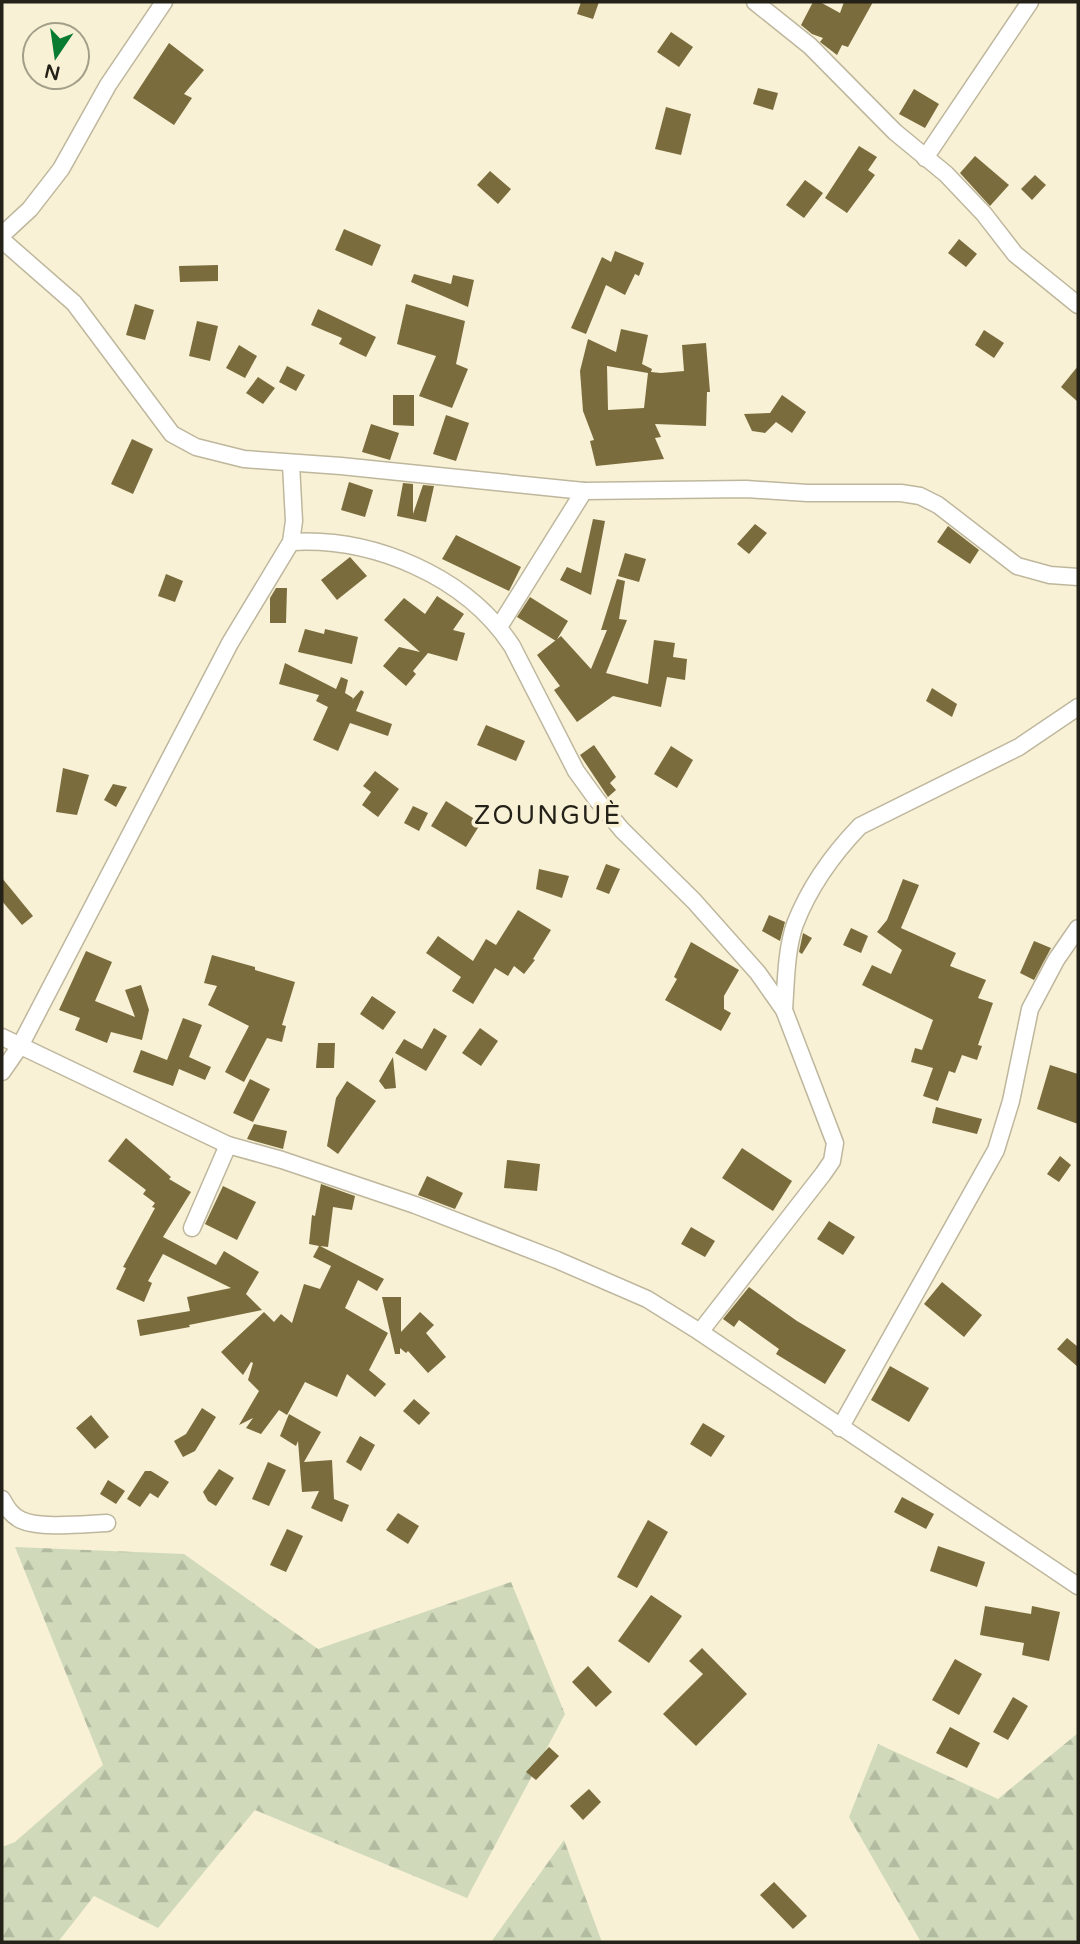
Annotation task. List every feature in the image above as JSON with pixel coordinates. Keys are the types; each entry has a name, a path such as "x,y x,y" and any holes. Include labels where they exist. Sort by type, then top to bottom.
{"street":[{"path":"164,2 108,85 61,169 30,209 2,238 74,303 172,434 196,447 244,459 341,466 584,491 746,489 807,493 901,493 920,496 938,505 1017,566 1049,575 1078,577"},
{"path":"755,2 810,46 895,132 955,184 984,214 1015,254 1078,306"},
{"path":"925,158 1030,2"},
{"path":"2,1072 20,1046 230,643 291,542 294,521 291,464"},
{"path":"499,627 584,491"},
{"path":"291,542 352,546 388,554 410,564 479,607 499,627 512,646 576,771 597,800 622,830 695,901 758,972 785,1010 835,1143 835,1153 823,1174 700,1332"},
{"path":"785,1010 787,968 794,926 815,885 842,844 860,826 1019,747 1078,707"},
{"path":"840,1428 996,1150 1011,1101 1030,1009 1056,960 1078,928"},
{"path":"2,1037 228,1145 282,1160 415,1205 647,1299 1078,1586"},
{"path":"192,1228 228,1145"},
{"path":"2,1499 9,1512 23,1521 41,1524 107,1524"}],"green space":[{"path":"15,1547 184,1554 318,1649 511,1582 565,1714 467,1898 255,1810 158,1928 94,1896 58,1942 2,1942 2,1847 15,1842 103,1765"},
{"path":"1078,1733 1078,1942 921,1942 849,1817 878,1744 998,1799"},
{"path":"564,1840 602,1942 491,1942"}],"building":[{"path":"581,2 599,2 593,19 577,14"},
{"path":"813,2 820,2 840,13 844,2 873,2 848,47 842,45 837,55 820,42 823,38 812,34 801,25"},
{"path":"671,32 693,47 679,67 657,52"},
{"path":"169,43 204,70 184,94 192,98 174,125 133,98"},
{"path":"758,88 778,93 773,110 753,104"},
{"path":"914,89 939,104 925,128 899,114"},
{"path":"666,107 691,114 681,155 655,149"},
{"path":"859,146 877,157 868,170 875,175 847,213 825,198"},
{"path":"975,156 1009,185 990,206 960,173"},
{"path":"490,171 511,189 498,204 477,185"},
{"path":"1035,175 1046,185 1032,200 1021,189"},
{"path":"805,180 823,193 804,218 786,205"},
{"path":"344,229 381,245 372,266 335,250"},
{"path":"959,239 977,254 966,267 948,253"},
{"path":"615,251 644,263 639,276 635,274 625,295 606,285 586,334 571,328 602,257 611,262"},
{"path":"218,265 218,281 180,282 179,266"},
{"path":"414,274 451,284 453,275 474,280 468,307 411,282"},
{"path":"135,304 154,310 145,340 126,335"},
{"path":"406,304 465,321 456,364 468,369 452,408 419,396 436,356 397,344"},
{"path":"318,309 376,337 366,357 339,344 342,338 311,325"},
{"path":"197,321 218,326 210,361 189,356"},
{"path":"621,329 648,335 642,364 652,369 651,372 684,371 682,345 706,343 710,392 707,392 706,426 655,424 661,437 655,438 664,459 596,466 590,441 594,440 583,411 580,371 588,339 616,352","holes":["607,366 648,373 644,408 608,410"]},
{"path":"984,330 1004,343 994,358 975,345"},
{"path":"239,345 257,356 245,378 226,368"},
{"path":"287,366 305,375 296,391 279,382"},
{"path":"1078,366 1078,402 1061,387"},
{"path":"258,377 275,388 263,404 246,393"},
{"path":"393,395 414,395 414,426 393,425"},
{"path":"782,395 806,412 792,433 776,422 765,433 752,431 744,414 770,413"},
{"path":"446,415 469,423 456,461 433,454"},
{"path":"371,424 399,433 390,460 362,452"},
{"path":"132,439 153,449 133,494 111,484"},
{"path":"349,482 373,490 365,517 341,510"},
{"path":"403,483 413,484 413,514 423,485 434,486 426,522 397,516"},
{"path":"593,519 605,521 591,595 560,580 567,567 581,573"},
{"path":"755,524 767,533 749,554 737,544"},
{"path":"948,526 979,550 970,564 937,542"},
{"path":"456,535 521,567 509,591 442,559"},
{"path":"625,553 646,559 639,582 618,576"},
{"path":"350,557 367,576 337,600 321,580"},
{"path":"166,574 183,581 175,602 158,596"},
{"path":"617,579 625,581 619,619 627,620 606,673 648,684 654,640 675,643 673,657 687,659 685,680 667,677 661,707 613,696 577,722 554,690 560,686 537,655 561,636 591,669 607,630 601,630"},
{"path":"276,588 287,588 286,623 270,623 270,598"},
{"path":"437,596 464,614 453,630 465,633 457,661 428,653 413,671 416,674 406,686 383,666 399,647 420,652 384,620 404,598 425,614"},
{"path":"530,597 568,621 556,641 517,617"},
{"path":"305,629 324,634 325,629 358,637 352,664 298,652"},
{"path":"285,663 336,689 341,677 348,680 345,693 353,698 352,700 361,690 364,692 356,711 392,724 388,736 350,723 338,751 313,740 328,707 316,701 319,695 279,684"},
{"path":"932,688 957,704 952,717 926,701"},
{"path":"486,725 525,741 516,761 477,745"},
{"path":"594,745 616,777 610,783 616,790 608,797 580,755"},
{"path":"671,746 693,760 677,788 654,774"},
{"path":"63,768 89,775 77,815 56,812"},
{"path":"375,771 399,789 378,817 362,805 371,792 363,786"},
{"path":"113,784 127,787 116,807 104,800"},
{"path":"446,801 481,823 466,847 431,826"},
{"path":"413,806 428,813 419,831 404,823"},
{"path":"606,864 620,869 609,894 596,889"},
{"path":"539,869 569,876 562,898 536,889"},
{"path":"2,878 33,916 22,925 2,901"},
{"path":"903,879 919,885 901,928 956,953 950,966 986,980 978,998 993,1003 978,1045 982,1046 977,1060 962,1055 955,1073 949,1071 938,1101 923,1096 933,1068 911,1062 915,1048 922,1050 933,1020 862,985 872,965 891,974 902,950 877,932 887,920"},
{"path":"518,910 551,930 524,974 514,966 508,976 495,968 473,1004 452,991 461,977 426,953 438,936 473,961 486,939 496,945"},
{"path":"769,915 785,922 780,941 762,931"},
{"path":"851,928 868,936 861,953 843,945"},
{"path":"803,933 812,938 802,954 799,952"},
{"path":"1034,941 1051,948 1034,980 1020,973"},
{"path":"691,942 739,970 724,996 724,1009 731,1013 721,1031 665,1000 677,979 674,977"},
{"path":"86,951 112,962 95,1001 135,1017 125,990 141,985 149,1010 142,1040 111,1032 107,1043 75,1030 80,1018 59,1010"},
{"path":"212,955 295,982 282,1025 286,1026 282,1042 267,1038 244,1082 225,1072 249,1026 208,1005 217,986 204,983"},
{"path":"372,996 396,1012 383,1030 360,1014"},
{"path":"183,1018 202,1025 189,1057 211,1067 205,1080 179,1069 173,1086 133,1072 141,1050 167,1060"},
{"path":"434,1028 447,1036 426,1071 395,1053 404,1039 422,1049"},
{"path":"480,1028 498,1041 481,1066 462,1053"},
{"path":"318,1043 335,1043 334,1068 316,1068"},
{"path":"393,1057 396,1088 385,1089 379,1081"},
{"path":"1050,1065 1078,1074 1078,1124 1037,1109"},
{"path":"250,1079 270,1089 253,1122 233,1113"},
{"path":"347,1081 376,1101 338,1154 327,1146 336,1098"},
{"path":"936,1107 982,1119 977,1134 932,1123"},
{"path":"254,1124 287,1131 283,1149 247,1139"},
{"path":"126,1138 171,1177 169,1179 191,1192 163,1237 216,1265 224,1251 259,1272 246,1294 262,1310 140,1336 137,1320 190,1311 187,1297 231,1288 163,1254 148,1281 152,1283 144,1302 116,1289 126,1268 123,1267 155,1208 152,1207 155,1203 143,1194 146,1190 108,1161"},
{"path":"742,1148 792,1181 773,1211 722,1178"},
{"path":"1060,1156 1071,1165 1059,1182 1047,1174"},
{"path":"507,1160 540,1164 537,1191 504,1188"},
{"path":"427,1176 463,1193 455,1209 418,1195"},
{"path":"321,1184 355,1196 352,1210 333,1207 328,1247 320,1246 384,1279 377,1291 358,1280 345,1308 388,1333 369,1370 386,1384 375,1397 347,1374 337,1397 305,1382 287,1415 279,1410 261,1434 246,1428 253,1418 239,1425 259,1391 248,1380 253,1363 251,1362 243,1375 221,1352 264,1312 274,1322 281,1314 292,1323 304,1284 320,1289 331,1266 313,1257 319,1246 309,1244 312,1215 315,1216"},
{"path":"223,1186 256,1202 237,1240 205,1224"},
{"path":"829,1221 855,1237 843,1255 817,1239"},
{"path":"691,1227 715,1241 705,1257 681,1244"},
{"path":"942,1282 982,1315 964,1337 924,1304"},
{"path":"749,1287 797,1321 846,1350 825,1384 776,1354 779,1349 739,1320 734,1327 723,1319"},
{"path":"382,1297 401,1297 401,1332 420,1312 434,1325 426,1333 446,1357 428,1373 408,1351 406,1353 400,1348 400,1354 395,1354"},
{"path":"1067,1338 1078,1347 1078,1367 1057,1349"},
{"path":"890,1366 929,1388 909,1422 871,1400"},
{"path":"414,1399 430,1413 419,1425 403,1411"},
{"path":"202,1408 216,1417 195,1451 183,1457 174,1441 186,1434"},
{"path":"289,1414 321,1432 304,1462 332,1460 334,1499 349,1505 342,1522 311,1508 319,1491 302,1492 298,1441 296,1446 280,1436"},
{"path":"91,1415 109,1437 95,1449 76,1428"},
{"path":"703,1423 725,1436 711,1457 690,1444"},
{"path":"360,1436 375,1445 361,1471 346,1462"},
{"path":"268,1462 286,1470 269,1506 252,1499"},
{"path":"219,1469 234,1478 216,1506 208,1501 203,1492"},
{"path":"145,1471 151,1471 169,1482 158,1498 150,1493 140,1507 127,1499"},
{"path":"108,1480 125,1491 116,1504 100,1494"},
{"path":"902,1497 934,1514 926,1529 894,1512"},
{"path":"398,1513 419,1526 408,1544 386,1530"},
{"path":"648,1520 668,1532 637,1588 617,1577"},
{"path":"287,1529 303,1536 286,1572 270,1565"},
{"path":"938,1546 985,1562 977,1587 930,1571"},
{"path":"651,1595 682,1616 649,1663 618,1641"},
{"path":"985,1606 1031,1614 1032,1606 1060,1612 1049,1661 1022,1655 1024,1643 980,1635"},
{"path":"702,1648 747,1694 696,1746 663,1714 703,1674 689,1661"},
{"path":"955,1659 982,1674 959,1715 932,1700"},
{"path":"588,1666 612,1692 596,1707 572,1682"},
{"path":"1013,1697 1028,1706 1008,1740 993,1732"},
{"path":"950,1727 980,1743 967,1768 936,1753"},
{"path":"549,1747 559,1756 536,1780 526,1772"},
{"path":"589,1789 601,1802 583,1820 570,1806"},
{"path":"774,1882 807,1916 793,1929 760,1895"}],"district":[{"name":"ZOUNGUÈ","path":"548,815"}]}
